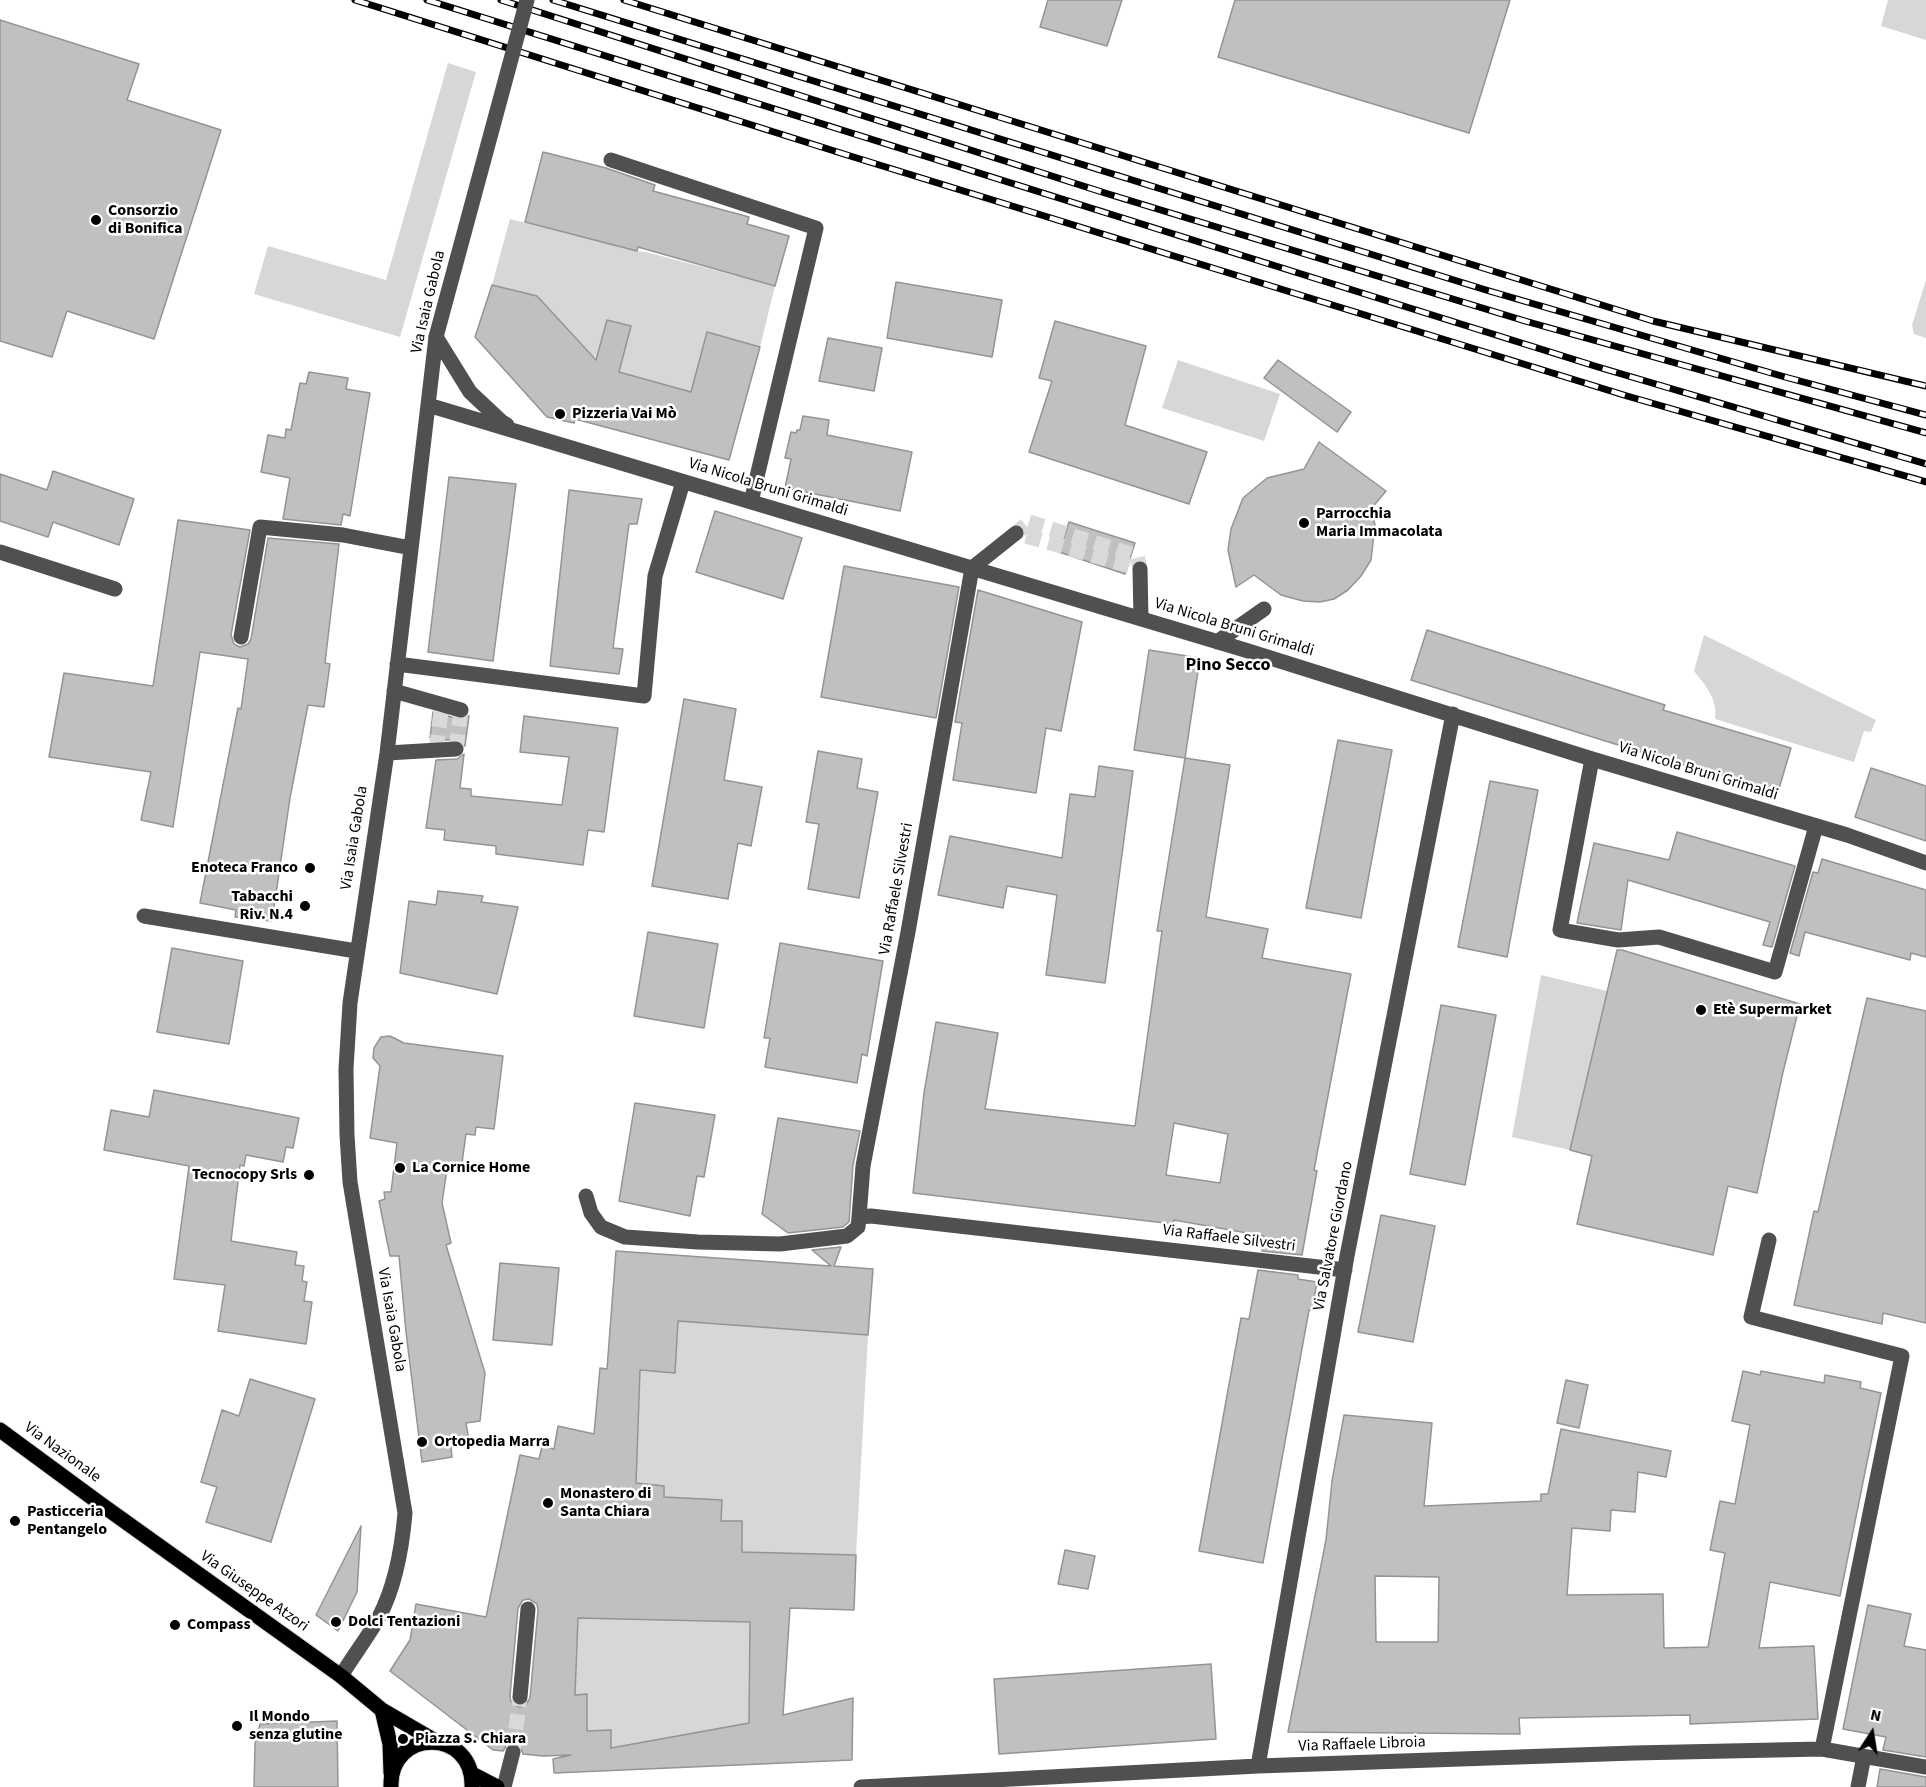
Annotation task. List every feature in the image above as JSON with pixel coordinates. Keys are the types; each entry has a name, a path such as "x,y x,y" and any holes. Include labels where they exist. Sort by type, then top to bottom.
{"main road":[{"name":"Via Nazionale","path":"0,1430 102,1505"},
{"name":"Via Giuseppe Atzori","path":"102,1505 341,1676 382,1710 459,1752 467,1762 472,1780 497,1787"},
{"path":"382,1710 390,1744 391,1782"},
{"path":"391,1782 395,1765 402,1755 412,1747 437,1742"}],"street":[{"name":"Via Isaia Gabola","path":"341,1676 379,1616 396,1570 402,1544 405,1513 350,1182 346,1136 346,1069 350,1003 387,753 436,337 527,0"},
{"path":"611,160 816,228 751,502"},
{"name":"Via Nicola Bruni Grimaldi","path":"436,337 470,392 502,422 529,435"},
{"name":"Via Nicola Bruni Grimaldi","path":"428,405 1453,714 1592,759 1816,826 1926,863"},
{"path":"397,664 644,696 655,576 683,482"},
{"path":"241,637 260,527 343,535 411,548"},
{"path":"972,568 1016,533"},
{"path":"0,552 115,589"},
{"name":"Via Raffaele Silvestri","path":"972,568 908,932 863,1166 859,1216 1345,1270"},
{"path":"1140,569 1141,619"},
{"path":"1217,642 1264,609"},
{"path":"394,691 461,710"},
{"name":"Via Salvatore Giordano","path":"1258,1766 1345,1270 1453,714"},
{"path":"387,753 456,749"},
{"path":"1592,759 1560,930 1618,940 1659,937 1775,972 1816,826"},
{"path":"144,916 356,951"},
{"path":"586,1196 591,1213 601,1227 625,1237 780,1244 847,1236 858,1227 859,1216"},
{"path":"1769,1240 1751,1317 1902,1356 1822,1749"},
{"path":"520,1697 528,1609"},
{"name":"Via Raffaele Libroia","path":"861,1787 1258,1766 1822,1749 1926,1767"},
{"path":"504,1787 513,1752"},
{"path":"1858,1787 1864,1756"}],"shaded area":[{"path":"1888,0 1926,0 1926,40 1881,26"},
{"path":"448,63 476,72 400,337 254,294 268,246 386,280"},
{"path":"510,219 775,286 760,347 707,332 691,392 619,372 630,326 607,320 597,356 594,357 537,296 492,285"},
{"path":"1926,280 1926,338 1914,334 1912,325"},
{"path":"1178,360 1280,394 1264,441 1162,408"},
{"path":"1704,635 1876,720 1871,732 1864,731 1854,762 1715,719 1713,699 1694,671"},
{"path":"1541,975 1607,991 1570,1150 1512,1137"},
{"path":"678,1321 868,1335 856,1555 786,1553 742,1555 742,1521 721,1521 663,1536 664,1486 636,1483 640,1371 674,1373"},
{"path":"578,1618 750,1621 749,1723 611,1748 610,1730 587,1731 586,1694 575,1695"}],"building":[{"path":"1048,0 1122,0 1107,46 1040,27"},
{"path":"1235,0 1510,0 1469,133 1218,57"},
{"name":"Consorzio di Bonifica","path":"0,20 139,64 127,100 221,130 154,339 67,311 52,357 0,341"},
{"path":"543,152 606,168 655,185 653,191 749,217 747,224 789,236 775,286 638,247 637,251 525,222"},
{"path":"896,282 1002,300 992,357 887,338"},
{"path":"492,285 537,296 596,360 607,320 631,326 619,372 691,392 707,332 760,347 729,460 575,419 574,423 547,417 475,337"},
{"path":"1055,321 1146,346 1125,425 1207,452 1189,504 1029,452 1052,381 1039,378"},
{"path":"828,338 882,348 874,391 819,381"},
{"path":"1278,360 1351,412 1337,432 1264,378"},
{"path":"309,372 348,378 346,389 370,393 350,516 343,514 341,525 283,519 290,478 261,472 268,435 285,438 286,429 291,430 300,383 306,384"},
{"path":"803,416 829,420 827,435 912,452 900,511 785,488 791,459 785,458 791,432 796,433 800,430"},
{"name":"Parrocchia Maria Immacolata","path":"1319,442 1386,491 1371,509 1375,525 1371,560 1348,590 1334,599 1320,602 1303,601 1281,595 1254,575 1236,587 1228,550 1231,529 1243,498 1267,478 1304,469"},
{"path":"53,471 134,499 119,545 53,522 48,537 0,521 0,474 47,490"},
{"path":"449,477 516,484 493,661 428,652"},
{"path":"569,490 642,499 637,524 629,524 613,648 623,649 619,674 550,666"},
{"path":"715,511 802,538 783,599 696,572"},
{"path":"178,520 250,530 231,635 234,644 240,647 248,644 251,639 268,538 339,544 325,663 330,664 324,707 308,705 290,798 272,921 235,917 236,910 200,903 238,708 241,709 248,659 200,652 173,827 141,820 151,772 49,757 64,673 153,686"},
{"path":"1069,522 1135,543 1125,574 1059,552"},
{"path":"844,566 959,587 936,718 821,697"},
{"path":"978,590 1082,622 1061,731 1046,728 1036,793 953,780 962,723 955,722"},
{"path":"1427,630 1665,705 1663,710 1791,748 1778,792 1650,755 1411,680"},
{"path":"1149,650 1200,658 1185,758 1134,750"},
{"path":"684,699 736,709 724,780 762,787 751,846 738,843 728,899 652,886"},
{"path":"433,712 459,719 469,716 465,746 460,740 430,738"},
{"path":"524,716 618,728 604,832 588,830 583,865 496,854 496,846 444,840 445,830 426,828 436,760 457,759 464,754 460,788 471,789 471,796 562,805 569,757 520,752"},
{"path":"1338,740 1392,750 1361,918 1306,908"},
{"path":"818,751 862,759 857,788 878,792 859,898 808,889 819,824 806,822"},
{"path":"1185,758 1230,765 1206,917 1268,929 1262,958 1351,974 1314,1170 1317,1171 1302,1255 1262,1251 1264,1236 1174,1220 1173,1224 913,1193 924,1093 936,1022 998,1033 985,1109 1135,1126 1162,931 1157,931","holes":["1174,1123 1228,1134 1220,1183 1166,1175"]},
{"path":"1099,766 1133,771 1105,983 1046,975 1057,895 1007,886 1003,908 938,895 950,836 1062,858 1070,794 1095,797"},
{"path":"1871,768 1926,786 1926,841 1855,817"},
{"path":"1490,781 1538,790 1507,957 1458,947"},
{"path":"1677,832 1795,866 1772,947 1763,945 1770,922 1628,880 1621,930 1577,923 1594,843 1669,860"},
{"path":"1822,859 1926,890 1926,957 1911,953 1910,960 1805,932 1799,956 1790,953 1813,872 1818,873"},
{"path":"438,891 483,896 481,902 518,907 497,994 400,973 409,901 436,905"},
{"path":"648,932 718,944 704,1028 634,1016"},
{"path":"780,943 883,961 867,1056 862,1054 857,1083 765,1067 770,1038 764,1038"},
{"path":"172,948 243,961 229,1044 157,1032"},
{"path":"1617,950 1800,1004 1757,1193 1728,1186 1713,1255 1577,1224 1592,1156 1570,1150"},
{"path":"1867,998 1926,1011 1926,1323 1883,1313 1882,1324 1794,1305 1814,1211 1818,1212"},
{"path":"1441,1005 1496,1015 1465,1185 1410,1174"},
{"path":"390,1036 404,1043 503,1056 494,1129 476,1127 475,1135 466,1134 461,1170 447,1169 442,1203 451,1243 446,1245 485,1373 480,1421 466,1423 470,1446 451,1447 452,1457 422,1462 399,1256 390,1256 379,1201 385,1199 384,1192 391,1192 397,1143 370,1138 380,1066 373,1058 374,1048 381,1037"},
{"path":"154,1090 299,1118 293,1148 286,1147 283,1162 246,1155 244,1166 240,1165 231,1241 297,1252 295,1265 304,1266 302,1281 307,1282 304,1301 312,1302 306,1344 218,1331 225,1285 174,1279 189,1166 104,1150 111,1110 149,1117"},
{"path":"635,1103 715,1115 704,1177 697,1176 690,1216 619,1201"},
{"path":"778,1118 860,1131 853,1165 849,1222 843,1227 788,1233 762,1214"},
{"path":"1381,1215 1435,1226 1413,1342 1358,1332"},
{"path":"841,1247 834,1266 873,1269 868,1335 678,1321 675,1373 640,1370 636,1483 664,1486 664,1497 722,1500 721,1521 742,1521 742,1552 856,1555 854,1610 790,1608 783,1715 853,1698 852,1760 554,1773 553,1759 571,1755 523,1754 520,1746 515,1742 507,1745 503,1751 493,1750 390,1671 410,1640 416,1604 486,1617 520,1455 539,1459 542,1446 554,1449 558,1426 594,1434 600,1368 607,1369 616,1251 831,1266 812,1250","holes":["529,1599 537,1604 538,1610 530,1698 525,1706 519,1707 511,1702 510,1696 518,1608 523,1600","578,1618 750,1622 749,1723 611,1748 611,1730 587,1731 587,1694 575,1695"]},
{"path":"500,1263 559,1268 552,1345 493,1340"},
{"path":"1258,1270 1298,1275 1298,1279 1317,1282 1312,1310 1309,1310 1263,1563 1199,1551 1241,1318 1249,1319"},
{"path":"1743,1371 1760,1375 1761,1371 1824,1383 1825,1375 1861,1382 1860,1388 1881,1393 1840,1596 1770,1582 1759,1648 1814,1646 1818,1719 1690,1724 1690,1715 1519,1718 1520,1734 1288,1732 1326,1540 1332,1481 1344,1415 1432,1423 1424,1506 1541,1501 1541,1494 1548,1494 1561,1429 1671,1451 1666,1477 1638,1472 1635,1512 1611,1510 1610,1531 1572,1528 1567,1595 1663,1594 1664,1648 1708,1647 1725,1553 1710,1550 1720,1501 1735,1504 1750,1425 1732,1421","holes":["1375,1576 1439,1577 1438,1642 1376,1642"]},
{"path":"250,1379 315,1399 271,1542 206,1522 217,1487 201,1482 222,1410 239,1416"},
{"path":"1566,1380 1588,1385 1579,1428 1557,1423"},
{"path":"361,1526 357,1592 338,1631 316,1615"},
{"path":"1065,1550 1095,1556 1088,1589 1058,1584"},
{"path":"1868,1605 1911,1614 1904,1646 1926,1650 1926,1757 1883,1750 1886,1737 1843,1729"},
{"path":"1211,1664 1216,1739 999,1754 994,1679"},
{"path":"337,1721 338,1787 254,1787 255,1744 260,1724"},
{"path":"1880,1769 1926,1777 1926,1787 1877,1787"}],"tunnel":[{"path":"1029,522 1137,556 1140,569 1016,533 1029,522"},
{"path":"436,750 442,704"},
{"path":"456,749 461,710"},
{"path":"513,1752 520,1697"}],"railway":[{"path":"355,0 1627,396 1926,482"},
{"path":"427,0 1598,367 1926,464"},
{"path":"501,0 1105,193 1525,321 1926,433"},
{"path":"553,0 1486,290 1785,377 1926,415"},
{"path":"624,0 1653,321 1926,386"}],"place":[{"name":"Consorzio di Bonifica","path":"96,220"},
{"name":"Pizzeria Vai Mò","path":"560,414"},
{"name":"Parrocchia Maria Immacolata","path":"1304,523"},
{"name":"Enoteca Franco","path":"310,868"},
{"name":"Tabacchi Riv. N.4","path":"305,906"},
{"name":"Etè Supermarket","path":"1701,1010"},
{"name":"La Cornice Home","path":"400,1168"},
{"name":"Tecnocopy Srls","path":"309,1175"},
{"name":"Ortopedia Marra","path":"422,1442"},
{"name":"Monastero di Santa Chiara","path":"548,1503"},
{"name":"Pasticceria Pentangelo","path":"15,1521"},
{"name":"Dolci Tentazioni","path":"336,1622"},
{"name":"Compass","path":"175,1625"},
{"name":"Il Mondo senza glutine","path":"237,1726"},
{"name":"Piazza S. Chiara","path":"403,1739"}],"district":[{"name":"Pino Secco","path":"1228,666"}]}
